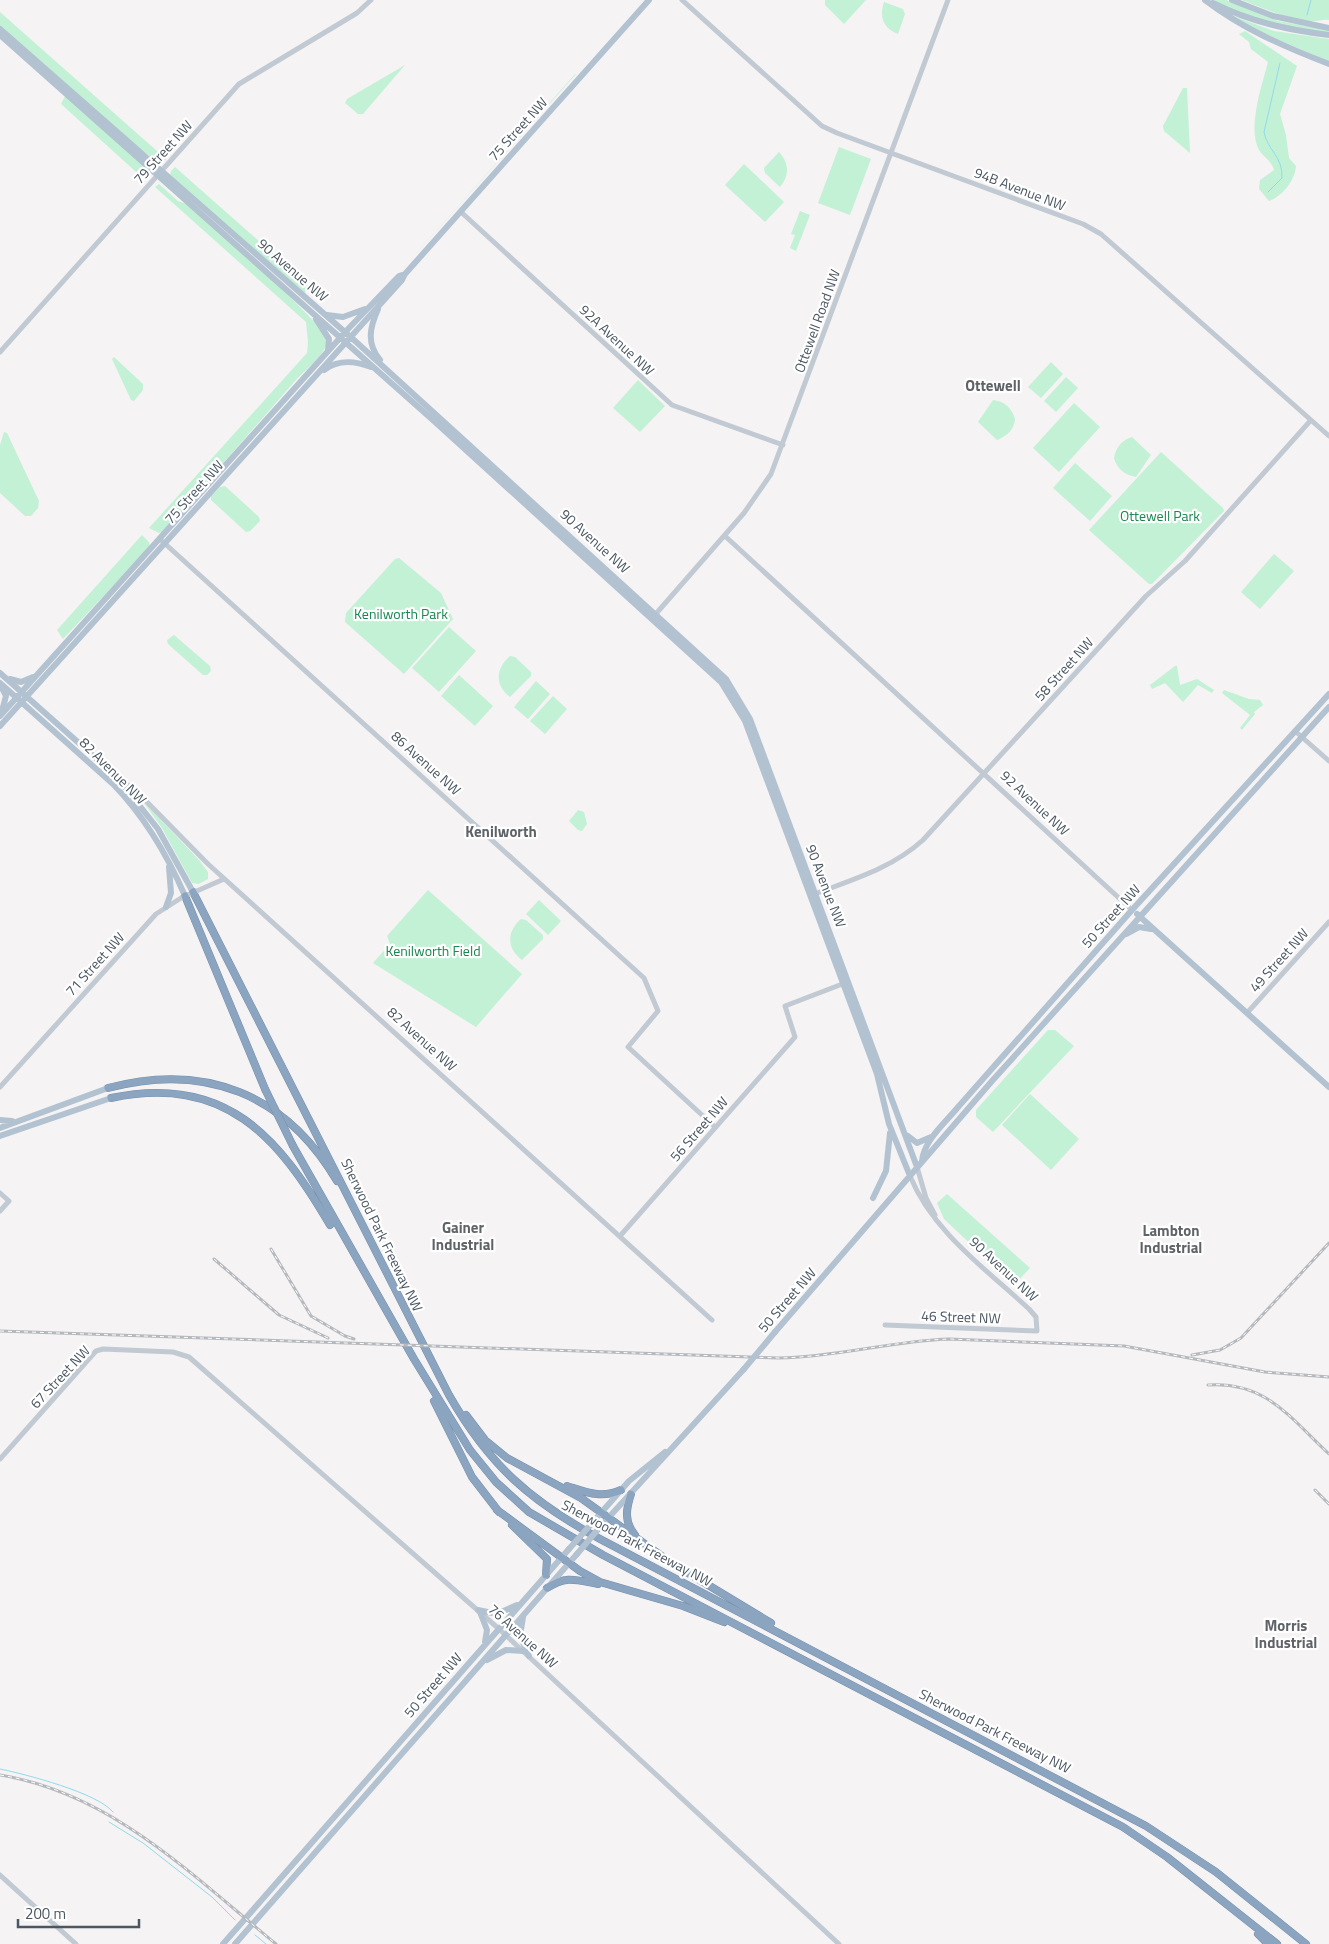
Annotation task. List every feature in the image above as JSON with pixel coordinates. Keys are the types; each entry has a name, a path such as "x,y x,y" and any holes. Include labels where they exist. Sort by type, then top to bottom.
{"highway":[{"name":"Sherwood Park Freeway NW","path":"193,892 337,1172 354,1210 435,1369 464,1422 495,1462 533,1498 572,1524 1146,1826 1216,1872 1306,1944"},
{"name":"Sherwood Park Freeway NW","path":"185,896 265,1089 293,1146 414,1359 470,1450 496,1482 529,1512 573,1539 1106,1817 1168,1857 1276,1944"},
{"path":"108,1088 145,1080 198,1080 220,1085 264,1103 285,1117 311,1144 333,1174 354,1210"},
{"path":"111,1098 158,1093 182,1095 221,1106 256,1127 282,1152 296,1171 374,1298 380,1302"},
{"path":"414,1359 465,1464 497,1510 544,1555 547,1562 546,1575"},
{"path":"435,1369 469,1420 485,1440 506,1458 555,1484 601,1513 698,1580 772,1624 782,1634"},
{"path":"555,1484 592,1494 610,1494 622,1490"},
{"path":"631,1494 626,1508 628,1524 640,1541"},
{"path":"497,1510 589,1577 682,1606 743,1628"},
{"path":"547,1588 562,1580 570,1579 613,1586"},
{"path":"1226,1902 1268,1944"},
{"path":"1291,1932 1311,1944"}],"main road":[{"name":"75 Street NW","path":"0,726 24,694 326,354 381,303 402,280 405,274 649,0"},
{"path":"1206,0 1244,17 1275,27 1329,36"},
{"path":"1206,0 1249,29 1329,64"},
{"path":"1232,0 1273,16 1329,28"},
{"name":"90 Avenue NW","path":"0,29 309,310 393,376 654,616"},
{"name":"90 Avenue NW","path":"0,36 319,310 376,369 654,616 720,671 742,702 750,719 812,895 919,1165"},
{"name":"75 Street NW","path":"24,694 40,672 313,379 369,308 398,278 405,274"},
{"path":"381,303 370,329 370,343 376,356 393,376"},
{"path":"319,310 329,316 343,317 369,308"},
{"path":"309,310 329,340 330,346 326,354"},
{"path":"313,379 328,367 340,363 360,363 376,369"},
{"path":"0,673 11,680 21,682 40,672"},
{"name":"82 Avenue NW","path":"0,673 116,776 158,828 193,892"},
{"path":"0,684 6,699 0,715"},
{"name":"82 Avenue NW","path":"0,684 121,793 142,818 168,861 185,896"},
{"name":"50 Street NW","path":"919,1165 923,1152 934,1135 1132,910 1329,694"},
{"name":"75 Street NW","path":"0,715 19,700"},
{"name":"50 Street NW","path":"235,1944 600,1527 744,1369 919,1165 1119,938 1329,706"},
{"path":"166,906 171,893 168,861"},
{"name":"92 Avenue NW","path":"1132,910 1329,1087"},
{"path":"1119,938 1139,927 1154,931"},
{"name":"90 Avenue NW","path":"846,983 877,1074 890,1126 910,1176"},
{"path":"0,1128 108,1088"},
{"path":"0,1136 111,1098"},
{"path":"0,1120 16,1122"},
{"path":"873,1198 887,1167 890,1126"},
{"path":"906,1133 917,1144 934,1135"},
{"name":"50 Street NW","path":"223,1944 601,1513 652,1461 668,1451"},
{"path":"479,1611 493,1614 502,1613 522,1602"},
{"path":"479,1611 487,1630 484,1646"},
{"path":"525,1614 520,1636 529,1656"},
{"path":"482,1663 506,1650 523,1651"}],"street":[{"name":"79 Street NW","path":"0,352 246,78 357,13 371,0"},
{"name":"94B Avenue NW","path":"682,0 816,122 838,133 1095,230 1112,242 1329,436"},
{"name":"Ottewell Road NW","path":"654,616 725,536 757,496 771,474 948,0"},
{"name":"92A Avenue NW","path":"461,212 672,405 782,445"},
{"name":"58 Street NW","path":"812,895 876,871 898,860 922,840 1142,601 1185,561 1311,420"},
{"name":"92 Avenue NW","path":"725,536 1132,910"},
{"name":"86 Avenue NW","path":"161,542 630,963 648,983 658,1010 628,1047 715,1127"},
{"path":"1295,730 1329,761"},
{"name":"82 Avenue NW","path":"116,776 143,798 204,860 712,1320"},
{"name":"71 Street NW","path":"0,1087 150,920 166,906 224,878"},
{"name":"49 Street NW","path":"1247,1012 1329,922"},
{"name":"56 Street NW","path":"620,1236 795,1036 785,1006 846,983"},
{"name":"90 Avenue NW","path":"919,1165 927,1200 944,1230"},
{"name":"90 Avenue NW","path":"910,1176 931,1214 944,1230 1030,1309 1036,1317 1037,1331"},
{"path":"0,1193 9,1201 2,1204 0,1211"},
{"name":"46 Street NW","path":"885,1325 1037,1331"},
{"name":"67 Street NW","path":"0,1459 96,1351 104,1349 169,1352 184,1355"},
{"name":"76 Avenue NW","path":"184,1355 196,1362 506,1635 839,1944"},
{"path":"0,1875 76,1944"}],"green space":[{"path":"825,0 866,0 844,24 825,5"},
{"path":"1214,0 1226,0 1278,21 1329,30 1329,33 1299,29 1255,18"},
{"path":"1242,0 1329,0 1329,20 1296,19 1277,14"},
{"path":"884,2 903,9 905,14 898,34 889,29 882,17"},
{"path":"0,12 166,160 159,163 129,140 2,28 0,26"},
{"path":"1228,14 1274,31 1329,39 1329,61 1259,32"},
{"path":"1245,31 1297,66 1280,114 1286,135 1289,158 1296,166 1295,171 1291,182 1279,195 1269,201 1259,189 1260,180 1274,170 1271,163 1258,148 1254,128 1257,105 1268,62 1251,49 1249,42 1239,34"},
{"path":"405,65 363,114 358,114 345,103 347,99"},
{"path":"575,74 576,74 397,275"},
{"path":"1183,88 1187,88 1190,153 1164,131 1163,126"},
{"path":"65,96 151,171 145,180 61,104"},
{"path":"839,147 871,159 850,215 818,203"},
{"path":"779,152 785,160 787,169 787,174 780,187 765,173 764,168"},
{"path":"744,164 784,202 765,222 725,185"},
{"path":"175,167 311,287 304,293 170,176 171,171"},
{"path":"159,184 178,201 187,204 264,272 307,314 327,340 324,350 315,362 295,381 163,532 159,533 149,528 307,353 308,342 306,322 155,187"},
{"path":"800,211 810,215 796,251 790,248 795,235 791,234"},
{"path":"114,357 143,384 143,390 134,401 131,400 112,359"},
{"path":"1051,362 1063,374 1041,398 1028,387"},
{"path":"1066,377 1078,388 1056,412 1044,401"},
{"path":"638,380 665,406 640,432 613,408"},
{"path":"993,400 1007,406 1015,419 1009,432 997,440 978,422"},
{"path":"1074,403 1100,427 1059,472 1033,448"},
{"path":"4,432 7,433 39,501 38,508 31,516 25,516 0,493 0,445"},
{"path":"1132,437 1151,455 1136,477 1122,471 1114,458 1120,444"},
{"name":"Ottewell Park","path":"1161,452 1223,508 1224,511 1152,584 1149,584 1089,530"},
{"path":"1075,463 1112,496 1090,521 1053,488"},
{"path":"225,486 259,517 260,521 250,531 246,532 211,500 211,496 220,487"},
{"path":"142,535 149,542 150,547 63,639 57,630"},
{"path":"1274,554 1294,571 1260,609 1241,592"},
{"name":"Kenilworth Park","path":"399,558 441,593 453,619 404,674 345,622 346,613 395,559"},
{"path":"449,627 476,651 439,692 412,668"},
{"path":"174,635 210,666 211,671 207,675 203,675 168,644 167,640"},
{"path":"510,656 515,657 531,672 531,676 510,697 501,687 499,676 502,666"},
{"path":"1177,666 1180,685 1197,679 1214,690 1212,693 1198,685 1183,702 1165,683 1152,689 1150,685"},
{"path":"459,675 493,706 475,726 441,696"},
{"path":"536,681 550,694 528,719 514,707"},
{"path":"1224,690 1249,699 1260,700 1263,705 1254,712 1255,714 1242,730 1240,728 1250,715 1222,693"},
{"path":"553,696 567,709 545,734 530,721"},
{"path":"142,800 199,860 208,872 208,879 199,884 192,883 162,828"},
{"path":"578,810 584,812 587,824 582,831 578,830 569,821"},
{"name":"Kenilworth Field","path":"428,890 522,974 476,1027 373,963 390,944 387,936"},
{"path":"539,900 561,921 548,935 526,914"},
{"path":"521,919 526,920 543,935 543,939 522,960 513,950 510,939 513,929"},
{"path":"1048,1030 1055,1030 1074,1046 993,1132 976,1117 976,1110"},
{"path":"1030,1094 1079,1139 1051,1170 1002,1125"},
{"path":"947,1194 1030,1268 1014,1285 944,1219 937,1203"}],"waterway":[{"path":"1307,15 1311,0"},
{"path":"1268,192 1282,178 1280,164 1268,144 1264,132 1280,63"},
{"path":"0,1769 77,1791 93,1798 113,1812"},
{"path":"109,1822 143,1843 212,1897 235,1920"},
{"path":"255,1935 266,1944"}],"railway":[{"path":"1192,1355 1220,1350 1241,1338 1329,1243"},
{"path":"271,1249 311,1316 345,1336 354,1339"},
{"path":"214,1259 279,1315 328,1338"},
{"path":"0,1331 779,1358 822,1355 928,1340 949,1339 1124,1346 1265,1372 1329,1377"},
{"path":"1208,1385 1228,1385 1246,1389 1261,1396 1289,1415 1329,1454"},
{"path":"1315,1490 1329,1504"},
{"path":"0,1775 40,1785 78,1799 114,1818 148,1840 181,1865 276,1944"}],"district":[{"name":"Ottewell","path":"993,386"},
{"name":"Kenilworth","path":"501,832"},
{"name":"Gainer Industrial","path":"463,1236"},
{"name":"Lambton Industrial","path":"1171,1240"},
{"name":"Morris Industrial","path":"1286,1634"}]}
